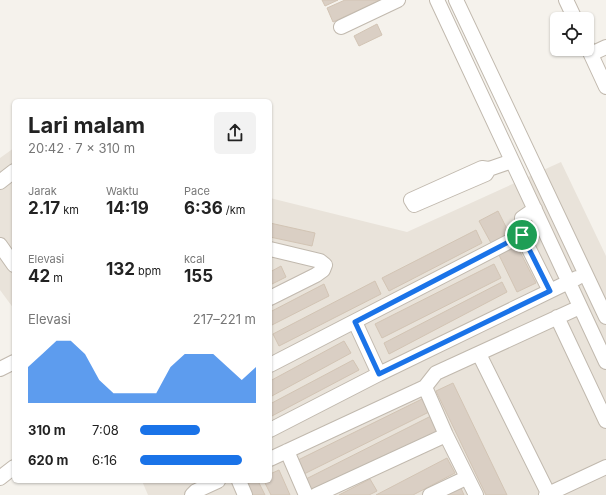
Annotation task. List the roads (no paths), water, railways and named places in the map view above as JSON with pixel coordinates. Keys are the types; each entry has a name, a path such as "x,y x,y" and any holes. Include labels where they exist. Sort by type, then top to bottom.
{"street":[{"path":"341,27 397,0"},
{"path":"437,0 606,362"},
{"path":"456,0 606,317"},
{"path":"566,0 572,12"},
{"path":"594,49 606,47"},
{"path":"592,56 606,87"},
{"path":"489,169 512,161"},
{"path":"0,182 12,173"},
{"path":"535,209 522,218 522,235 550,291"},
{"path":"272,364 522,235"},
{"path":"0,245 12,262"},
{"path":"272,249 320,261 325,265 323,270 316,275 272,297"},
{"path":"272,429 379,374 586,275"},
{"path":"272,458 425,387 436,373 580,307"},
{"path":"557,317 606,421"},
{"path":"355,322 379,374"},
{"path":"480,354 548,495 606,467"},
{"path":"0,369 12,363"},
{"path":"425,387 466,478 476,495"},
{"path":"316,495 446,435"},
{"path":"287,451 306,495"},
{"path":"0,478 12,469"},
{"path":"430,495 466,478"},
{"path":"192,495 196,491 214,483"},
{"path":"240,483 245,495"}]}
